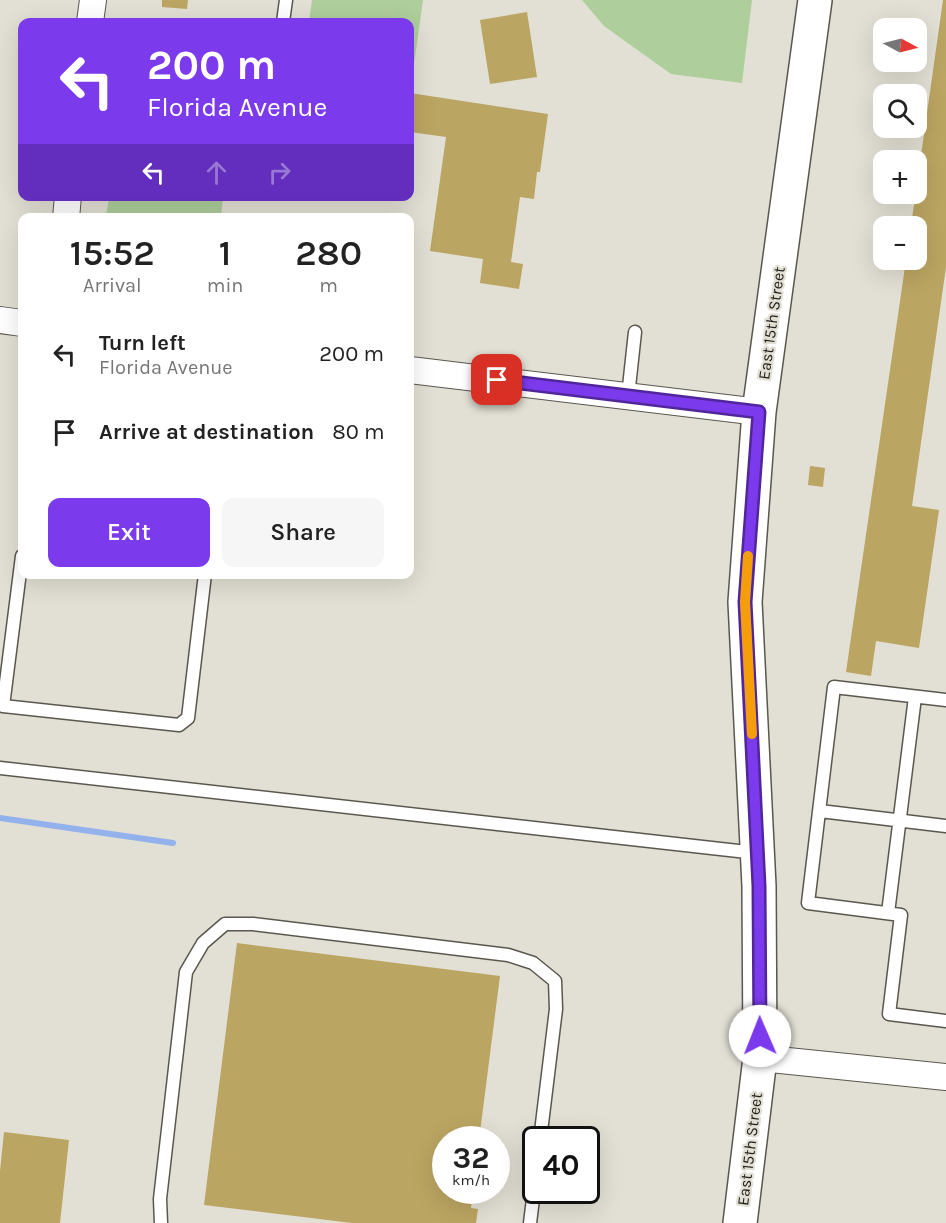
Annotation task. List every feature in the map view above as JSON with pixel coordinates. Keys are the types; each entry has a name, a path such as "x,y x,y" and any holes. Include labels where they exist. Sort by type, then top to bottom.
{"street":[{"path":"91,18 93,0"},
{"name":"East 15th Street","path":"740,1223 760,1058 757,853 745,602 759,412 815,0"},
{"path":"0,320 18,322"},
{"path":"414,370 759,412"},
{"path":"760,1058 946,1077"}],"lane":[{"path":"284,18 286,0"},
{"path":"628,396 635,332"},
{"path":"19,579 3,706 179,726 189,718 204,579"},
{"path":"946,700 834,687 808,903 901,915 889,1014 946,1021"},
{"path":"888,913 915,697"},
{"path":"0,768 757,853"},
{"path":"820,811 946,826"},
{"path":"161,1223 160,1199 186,972 203,943 225,924 253,924 496,954 533,963 555,981 556,1009 542,1126"},
{"path":"530,1223 532,1204"}],"green space":[{"path":"312,0 423,0 414,64 414,18 310,18"},
{"path":"582,0 752,0 742,83 671,74 604,26"},
{"path":"108,201 223,201 221,213 107,213"}],"building":[{"path":"162,0 188,0 187,9 162,7"},
{"path":"943,0 946,0 946,267 912,506 939,510 919,648 876,641 871,676 846,672 905,270 927,270 927,216 912,216 914,204 927,204 927,150 922,150 923,138 927,138 927,113"},
{"path":"527,12 537,77 490,84 480,20"},
{"path":"414,94 548,114 534,199 520,197 511,262 523,264 519,289 480,283 483,259 430,251 446,137 414,133"},
{"path":"810,466 825,468 823,487 808,485"},
{"path":"237,943 500,976 481,1126 432,1126 432,1204 471,1204 471,1208 478,1209 476,1223 352,1223 204,1205"},
{"path":"4,1132 69,1140 60,1223 0,1223 0,1171"}],"waterway":[{"path":"0,818 173,843"}],"slow traffic":[{"path":"748,556 745,602 752,734"}],"route":[{"path":"497,380 759,412 745,602 759,886 760,1036"}]}
